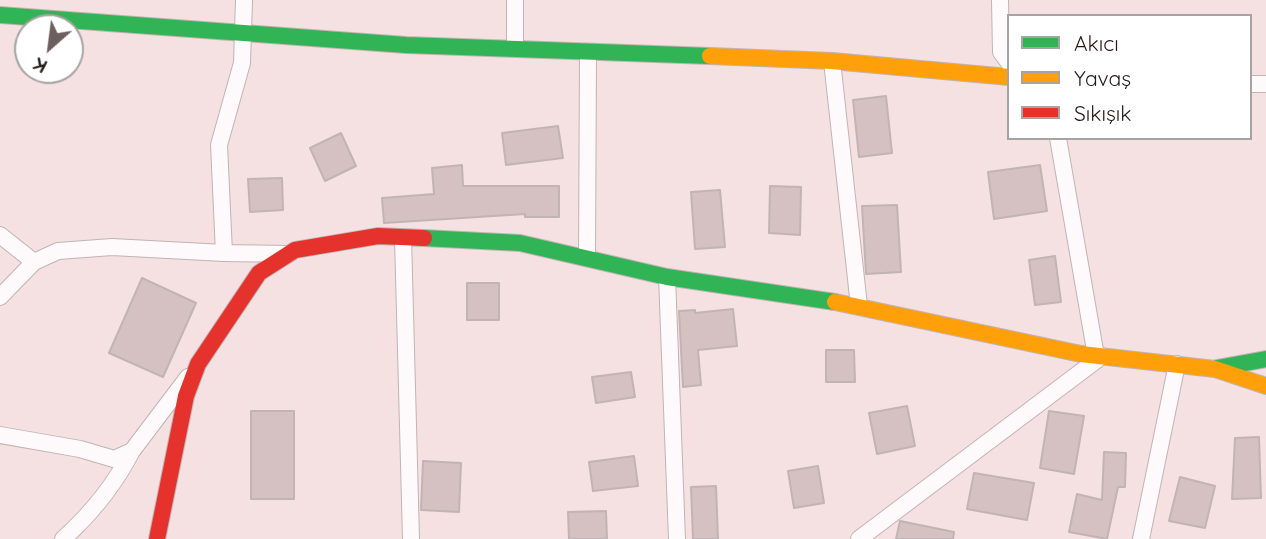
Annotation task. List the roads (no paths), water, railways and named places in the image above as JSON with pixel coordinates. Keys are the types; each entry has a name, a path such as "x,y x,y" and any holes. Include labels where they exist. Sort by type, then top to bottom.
{"street":[{"path":"224,253 219,145 242,63 244,0"},
{"path":"515,0 515,49"},
{"path":"1000,0 1001,52 1007,60"},
{"path":"0,15 406,45 832,61 1007,77"},
{"path":"587,258 588,52"},
{"path":"832,61 859,306"},
{"path":"1058,140 1099,356"},
{"path":"0,235 34,261"},
{"path":"63,539 101,501 132,452 198,364 259,273 295,250 378,236 520,243 667,277 859,306 1099,356 1215,369 1266,386"},
{"path":"402,237 411,539"},
{"path":"0,296 34,261 58,251 111,247 289,254"},
{"path":"667,277 677,539"},
{"path":"865,537 1099,356"},
{"path":"1215,369 1266,359"},
{"path":"157,539 186,396 198,364"},
{"path":"1141,539 1177,364"},
{"path":"0,435 80,449 114,459 132,452"}]}
